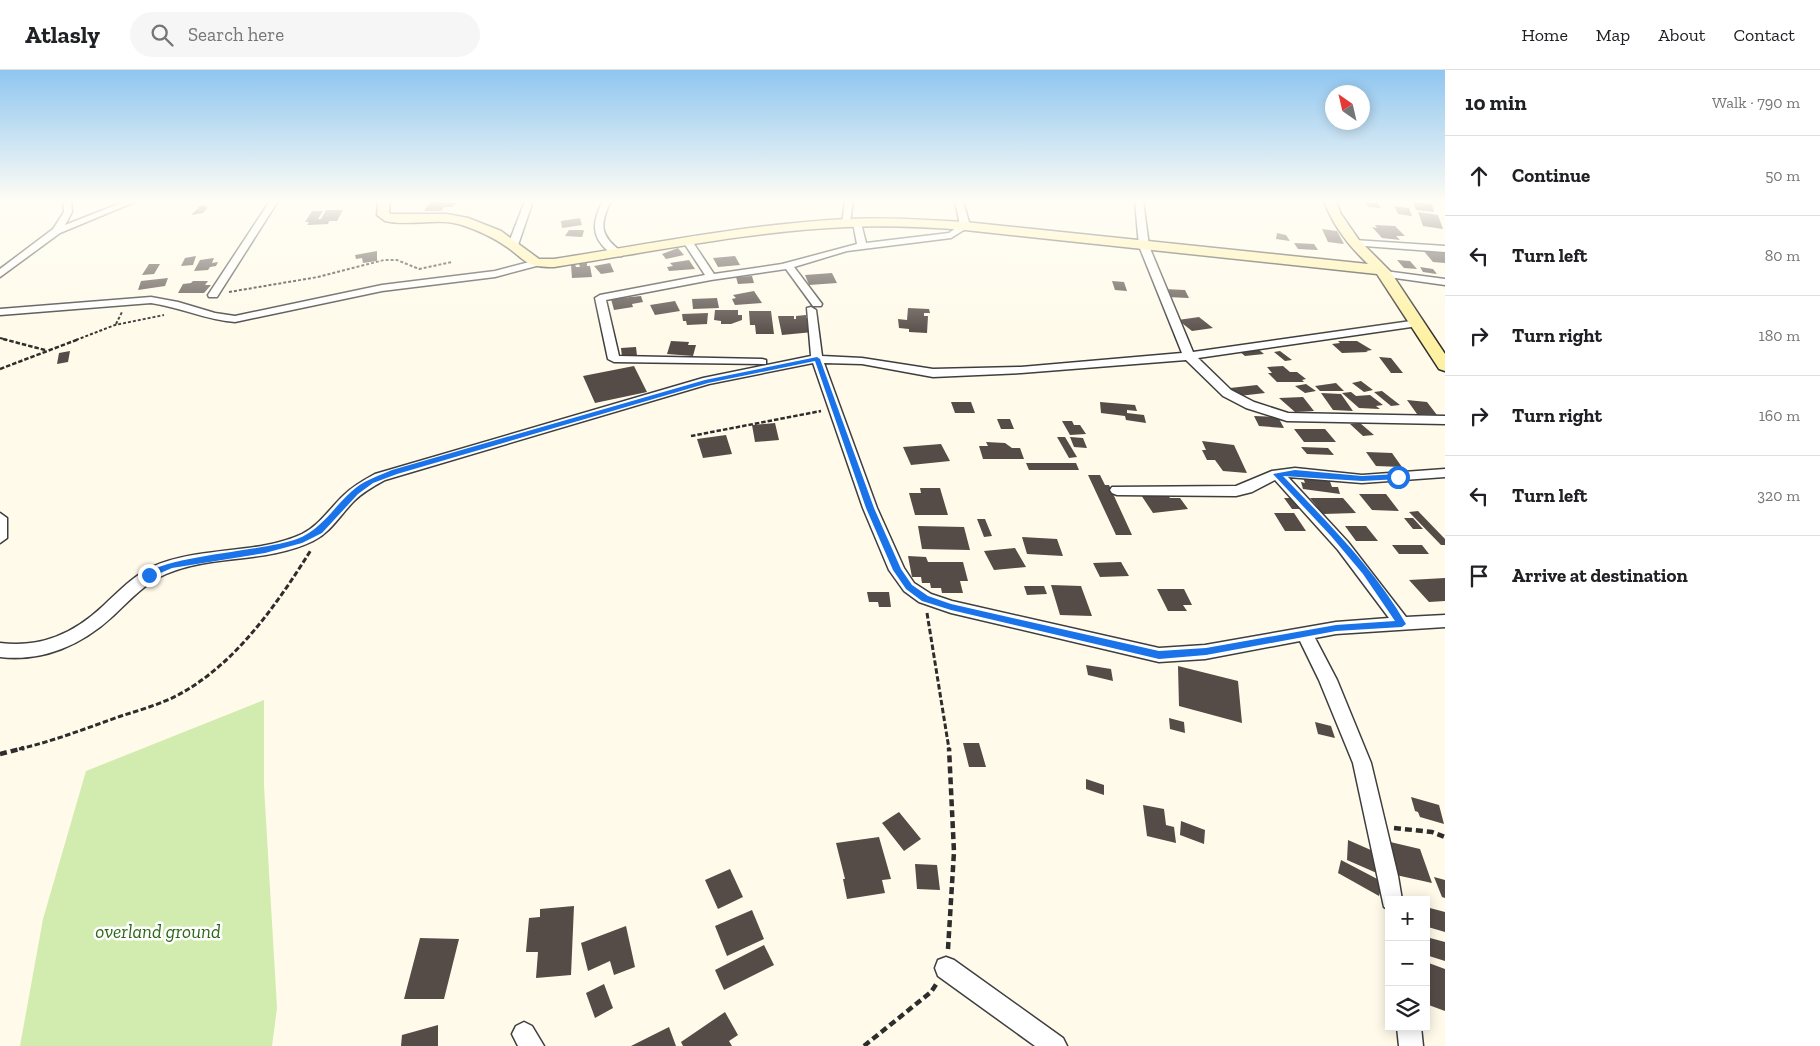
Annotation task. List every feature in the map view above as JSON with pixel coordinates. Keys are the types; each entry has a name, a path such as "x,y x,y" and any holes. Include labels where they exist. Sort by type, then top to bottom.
{"street":[{"path":"0,274 36,247"},
{"path":"213,294 244,247"},
{"path":"515,247 525,257 537,262"},
{"path":"609,247 618,254"},
{"path":"0,312 151,300 170,301 214,317 236,319 382,288 495,274 537,262 577,261 666,247"},
{"path":"691,247 711,277"},
{"path":"794,362 614,359 600,298 711,277 789,266 832,252 865,247"},
{"path":"1144,247 1189,356 1227,393 1273,414 1312,418 1445,420"},
{"path":"1149,247 1383,272 1445,282"},
{"path":"1358,247 1383,272 1445,366"},
{"path":"1408,247 1445,249"},
{"path":"789,266 814,307 817,359 870,508 897,570 909,587 925,598 951,607 1159,655 1206,652 1336,628 1445,621"},
{"path":"0,650 25,652 42,649 85,630 131,587 149,575 170,566 286,545 319,531 355,492 371,482 394,472 680,389 794,362 817,359 862,361 933,373 1119,363 1189,356 1418,323"},
{"path":"1117,490 1236,491 1247,489 1277,474 1295,472 1362,479 1445,473"},
{"path":"1277,474 1334,534 1366,572 1402,624"},
{"path":"0,518 0,538"},
{"path":"1304,633 1328,680 1362,763 1390,896"},
{"path":"946,968 1055,1046"},
{"path":"1409,1031 1411,1046"}],"path":[{"path":"213,294 318,277 384,260 397,260 419,269 452,262"},
{"path":"0,369 115,325 168,315"},
{"path":"0,338 46,350"},
{"path":"691,436 834,408"},
{"path":"0,754 49,742 142,710 178,695 200,680 228,658 282,596 301,568 319,531"},
{"path":"864,1046 931,992 946,968 954,852 950,757 925,598"},
{"path":"1376,826 1432,832 1445,837"}],"green space":[{"name":"overland ground","path":"264,700 264,786 277,1008 272,1046 20,1046 43,919 86,771"}],"building":[{"path":"1296,247 1316,247 1318,250 1298,249"},
{"path":"678,248 684,255 666,259 662,254"},
{"path":"1422,249 1445,251 1445,263 1433,262"},
{"path":"377,251 377,261 363,263 362,258 356,259 355,255"},
{"path":"196,256 193,265 181,266 185,258"},
{"path":"735,256 740,265 718,267 713,258"},
{"path":"214,258 212,263 218,262 216,266 210,267 208,270 194,271 200,260"},
{"path":"689,260 695,269 669,271 667,267 673,266 670,263"},
{"path":"1397,260 1410,261 1417,269 1404,268"},
{"path":"587,263 587,266 590,266 592,277 572,278 571,265 575,264 576,267 580,267 579,264"},
{"path":"610,263 614,272 601,274 594,266"},
{"path":"149,264 160,264 154,274 142,275"},
{"path":"1420,267 1433,269 1437,274 1423,272"},
{"path":"832,273 837,283 809,285 805,275"},
{"path":"752,276 754,283 738,284 736,277"},
{"path":"168,278 165,286 138,290 141,281"},
{"path":"193,281 208,281 205,285 211,285 204,293 178,293 183,284"},
{"path":"1112,281 1124,282 1127,291 1115,290"},
{"path":"1164,289 1185,290 1189,298 1167,297"},
{"path":"754,291 762,303 735,305 732,299 736,298 733,295"},
{"path":"641,296 643,302 632,304 633,307 614,310 611,299"},
{"path":"717,298 719,308 693,309 692,299"},
{"path":"675,301 680,311 655,315 650,305"},
{"path":"908,308 929,309 930,313 924,313 924,316 928,316 927,333 909,332 909,329 899,328 898,319 907,320"},
{"path":"715,310 738,310 738,315 742,315 742,320 731,324 721,324 721,321 714,320"},
{"path":"749,311 771,311 774,334 756,334 755,325 750,325"},
{"path":"708,313 707,324 687,325 686,321 683,321 682,314"},
{"path":"806,315 806,318 813,317 813,332 782,335 778,316 794,316 794,319 796,319 796,316"},
{"path":"1199,317 1213,328 1192,331 1178,320"},
{"path":"671,341 689,342 688,345 696,345 693,356 667,354"},
{"path":"1338,341 1357,341 1372,350 1366,351 1368,352 1342,353 1332,344 1340,343"},
{"path":"636,347 637,356 622,357 621,348"},
{"path":"1258,349 1264,354 1245,356 1239,351"},
{"path":"70,351 68,362 57,364 59,353"},
{"path":"1280,351 1292,360 1285,361 1274,352"},
{"path":"1379,357 1391,358 1403,373 1391,373"},
{"path":"634,366 647,392 595,403 583,376"},
{"path":"1283,366 1290,372 1297,372 1306,379 1302,380 1304,382 1277,382 1268,373 1272,373 1267,367"},
{"path":"1361,381 1373,390 1364,392 1352,383"},
{"path":"1336,383 1344,391 1320,391 1315,386"},
{"path":"1306,384 1316,391 1305,393 1295,386"},
{"path":"1257,385 1265,393 1239,396 1230,388"},
{"path":"1382,391 1400,405 1391,406 1374,392"},
{"path":"1351,392 1356,396 1370,395 1383,405 1376,406 1380,409 1359,408 1342,393"},
{"path":"1321,393 1341,394 1353,411 1333,410"},
{"path":"1303,397 1314,411 1295,412 1279,398"},
{"path":"1407,400 1427,402 1437,415 1417,414"},
{"path":"951,402 971,402 975,413 955,413"},
{"path":"1100,402 1135,405 1137,411 1127,410 1127,413 1144,415 1146,423 1126,420 1125,416 1101,413"},
{"path":"1254,416 1278,417 1284,428 1259,426"},
{"path":"997,419 1010,419 1014,429 1001,429"},
{"path":"1062,421 1072,421 1074,425 1080,425 1086,434 1070,435"},
{"path":"775,423 779,440 755,442 752,425"},
{"path":"1360,423 1374,435 1363,436 1350,424"},
{"path":"1294,429 1325,429 1336,442 1304,442"},
{"path":"726,435 732,454 703,458 697,439"},
{"path":"1057,437 1065,437 1077,457 1069,458"},
{"path":"1070,437 1083,438 1087,448 1074,447"},
{"path":"1202,441 1234,445 1247,473 1223,471 1215,460 1207,460 1202,450 1206,450"},
{"path":"986,442 1005,443 1012,448 1020,448 1024,459 983,459 979,446 988,446"},
{"path":"941,444 950,461 911,465 903,447"},
{"path":"1301,447 1328,448 1334,455 1307,454"},
{"path":"1366,452 1392,453 1402,467 1376,466"},
{"path":"1026,463 1076,463 1079,470 1029,470"},
{"path":"1088,475 1100,475 1105,485 1109,485 1132,535 1116,535"},
{"path":"1302,475 1329,479 1332,487 1338,487 1340,494 1303,489 1301,482 1305,483"},
{"path":"920,488 940,488 948,515 915,515 909,493 921,493"},
{"path":"1167,493 1170,498 1180,498 1188,509 1153,513 1141,495"},
{"path":"1359,494 1386,494 1399,511 1372,510"},
{"path":"1284,498 1295,498 1303,509 1292,509"},
{"path":"1310,498 1343,498 1356,513 1323,514"},
{"path":"1418,511 1445,539 1445,545 1441,545 1409,512"},
{"path":"1274,513 1294,513 1306,531 1285,531"},
{"path":"1404,518 1413,518 1423,529 1413,529"},
{"path":"977,519 985,519 992,536 984,537"},
{"path":"918,526 964,527 970,550 922,549"},
{"path":"1345,526 1366,526 1378,541 1356,541"},
{"path":"1022,537 1057,539 1063,556 1027,554"},
{"path":"1392,545 1422,545 1429,554 1399,554"},
{"path":"1015,548 1026,567 994,570 984,551"},
{"path":"908,556 926,557 928,562 963,562 968,581 960,581 963,593 942,593 941,588 931,588 930,583 922,583 921,577 912,577"},
{"path":"1121,562 1129,576 1100,577 1093,563"},
{"path":"1445,578 1445,601 1429,602 1409,580"},
{"path":"1051,585 1081,586 1092,616 1060,615"},
{"path":"1024,586 1044,586 1047,594 1027,595"},
{"path":"1157,589 1184,589 1192,605 1183,605 1187,611 1168,611"},
{"path":"867,592 889,592 891,607 879,607 878,602 869,602"},
{"path":"1086,665 1111,669 1113,681 1088,675"},
{"path":"1178,666 1238,681 1242,723 1179,706"},
{"path":"1169,718 1184,722 1185,733 1170,729"},
{"path":"1315,722 1331,726 1335,738 1318,734"},
{"path":"963,743 979,743 986,767 969,767"},
{"path":"1086,779 1104,785 1104,795 1086,789"},
{"path":"1411,797 1439,805 1444,824 1420,817 1418,812 1415,811"},
{"path":"1143,805 1164,809 1166,825 1174,827 1176,843 1147,836"},
{"path":"899,812 921,839 904,851 882,823"},
{"path":"1181,821 1205,830 1204,844 1180,835"},
{"path":"879,837 891,879 882,880 885,893 847,899 843,879 845,879 836,843"},
{"path":"1348,840 1380,854 1379,874 1347,860"},
{"path":"1386,841 1420,849 1432,883 1396,875"},
{"path":"1341,860 1383,882 1379,896 1338,873"},
{"path":"915,864 937,865 940,890 917,889"},
{"path":"730,869 743,897 718,909 705,880"},
{"path":"1434,877 1445,880 1445,898 1442,897"},
{"path":"574,906 571,975 536,978 538,952 526,952 529,918 540,917 540,909"},
{"path":"1430,908 1445,912 1445,932 1430,928"},
{"path":"752,910 764,939 727,956 715,926"},
{"path":"626,926 635,967 614,975 610,961 588,971 581,943"},
{"path":"420,938 459,939 444,999 404,999"},
{"path":"1430,938 1445,942 1445,961 1430,956"},
{"path":"764,945 774,965 724,990 715,970"},
{"path":"1430,963 1445,969 1445,1011 1430,1005"},
{"path":"604,984 613,1008 595,1018 586,993"},
{"path":"725,1012 738,1035 729,1041 732,1046 683,1046 681,1042"},
{"path":"438,1025 438,1046 401,1046 402,1035"},
{"path":"669,1027 676,1046 631,1046"}],"route":[{"path":"149,575 170,566 265,550 299,541 319,531 355,492 380,477 424,462 527,435 707,381 794,362 817,359 870,508 897,570 909,587 925,598 951,607 1159,655 1206,652 1254,641 1336,628 1402,624 1366,572 1334,534 1277,474 1295,472 1362,479 1398,477"}]}
